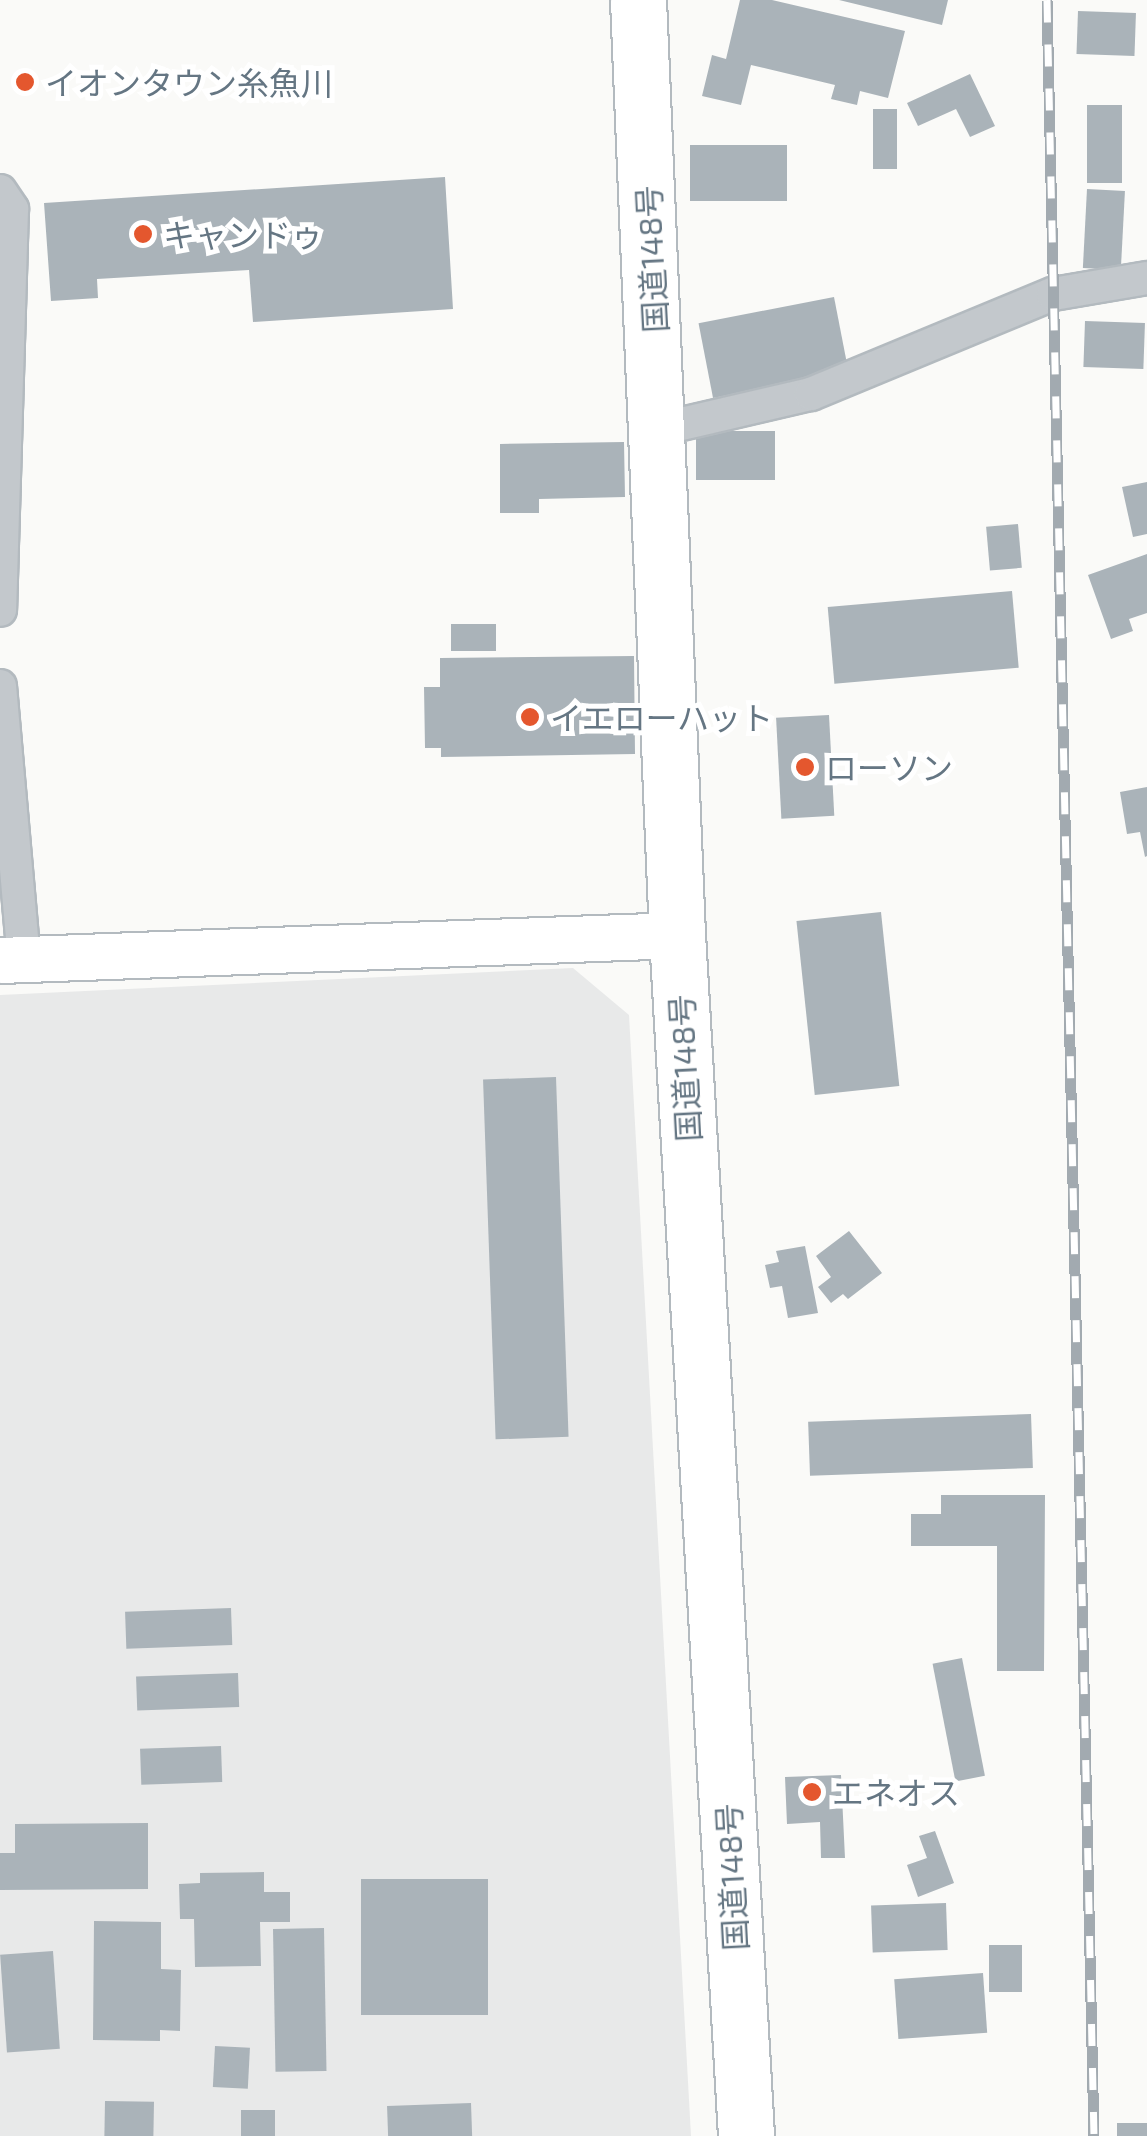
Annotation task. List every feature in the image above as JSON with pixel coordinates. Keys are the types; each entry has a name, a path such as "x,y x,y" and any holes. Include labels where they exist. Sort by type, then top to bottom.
{"highway":[{"name":"国道148号","path":"638,0 660,429 676,935 746,2136"}],"street":[{"path":"0,191 12,209 0,610"},
{"path":"660,429 811,394 1053,294 1147,278"},
{"path":"0,686 12,959 676,935"}],"shaded area":[{"path":"573,968 629,1015 691,2136 0,2136 0,995"}],"building":[{"path":"740,0 772,0 905,31 888,98 860,91 857,105 831,99 835,85 751,65 741,105 702,96 712,55 726,59"},
{"path":"839,0 948,0 942,25"},
{"path":"1078,11 1136,13 1134,56 1076,54"},
{"path":"970,74 995,126 970,137 956,109 918,126 907,103"},
{"path":"1087,105 1122,105 1122,183 1087,183"},
{"path":"873,109 897,109 897,169 873,169"},
{"path":"690,145 787,145 787,201 690,201"},
{"path":"445,177 453,309 253,322 249,270 97,279 98,298 51,301 44,203"},
{"path":"1087,189 1125,191 1121,270 1083,268"},
{"path":"834,297 849,372 713,398 699,323"},
{"path":"1085,321 1145,323 1143,369 1083,367"},
{"path":"696,431 775,431 775,480 696,480"},
{"path":"624,442 625,497 539,499 539,513 500,513 500,444"},
{"path":"1147,482 1147,534 1133,537 1122,487"},
{"path":"1018,524 1022,568 990,571 986,527"},
{"path":"1147,554 1147,613 1129,619 1133,631 1111,639 1088,575"},
{"path":"1012,591 1019,668 834,684 828,607"},
{"path":"451,624 496,624 496,651 451,651"},
{"name":"イエローハット","path":"634,656 635,754 441,757 441,748 425,748 424,687 440,687 440,658"},
{"name":"ローソン","path":"829,715 834,816 781,819 776,718"},
{"path":"1147,787 1145,857 1140,832 1127,834 1120,792"},
{"path":"881,912 899,1086 815,1095 796,921"},
{"path":"556,1077 569,1437 496,1439 483,1080"},
{"path":"849,1231 882,1273 848,1299 843,1294 831,1303 818,1287 831,1277 816,1256"},
{"path":"805,1246 818,1313 788,1318 782,1286 770,1288 765,1265 779,1262 776,1251"},
{"path":"1031,1414 1033,1468 810,1476 808,1422"},
{"path":"941,1495 1045,1495 1044,1671 997,1671 997,1546 911,1546 911,1514 941,1514"},
{"path":"231,1608 232,1645 126,1649 125,1612"},
{"path":"962,1658 985,1776 955,1782 933,1664"},
{"path":"238,1673 239,1707 137,1711 136,1677"},
{"path":"221,1746 222,1782 141,1785 140,1749"},
{"path":"841,1775 845,1858 821,1858 820,1822 787,1824 785,1777"},
{"path":"148,1823 148,1889 0,1890 0,1853 15,1853 15,1824"},
{"path":"935,1831 954,1883 918,1897 907,1865 927,1858 919,1836"},
{"path":"264,1872 264,1892 290,1892 290,1922 260,1922 261,1966 195,1967 194,1919 180,1919 179,1884 200,1883 200,1873"},
{"path":"361,1879 488,1879 488,2015 361,2015"},
{"path":"946,1903 948,1950 873,1953 871,1906"},
{"path":"94,1921 161,1922 161,1969 181,1970 180,2031 160,2030 160,2041 93,2040"},
{"path":"324,1928 326,2071 276,2072 273,1929"},
{"path":"989,1945 1022,1945 1022,1992 989,1992"},
{"path":"53,1951 60,2049 7,2052 0,1955"},
{"path":"983,1973 987,2033 898,2039 894,1979"},
{"path":"215,2046 250,2048 248,2089 213,2087"},
{"path":"105,2101 154,2102 153,2136 104,2136"},
{"path":"471,2103 472,2136 388,2136 387,2106"},
{"path":"241,2110 275,2110 275,2136 241,2136"},
{"path":"1117,2123 1147,2123 1147,2136 1117,2136"}],"railway":[{"path":"1047,0 1094,2136"}],"place":[{"name":"イオンタウン糸魚川","path":"25,82"},
{"name":"キャンドゥ","path":"143,234"},
{"name":"イエローハット","path":"530,717"},
{"name":"ローソン","path":"805,767"},
{"name":"エネオス","path":"812,1792"}]}
